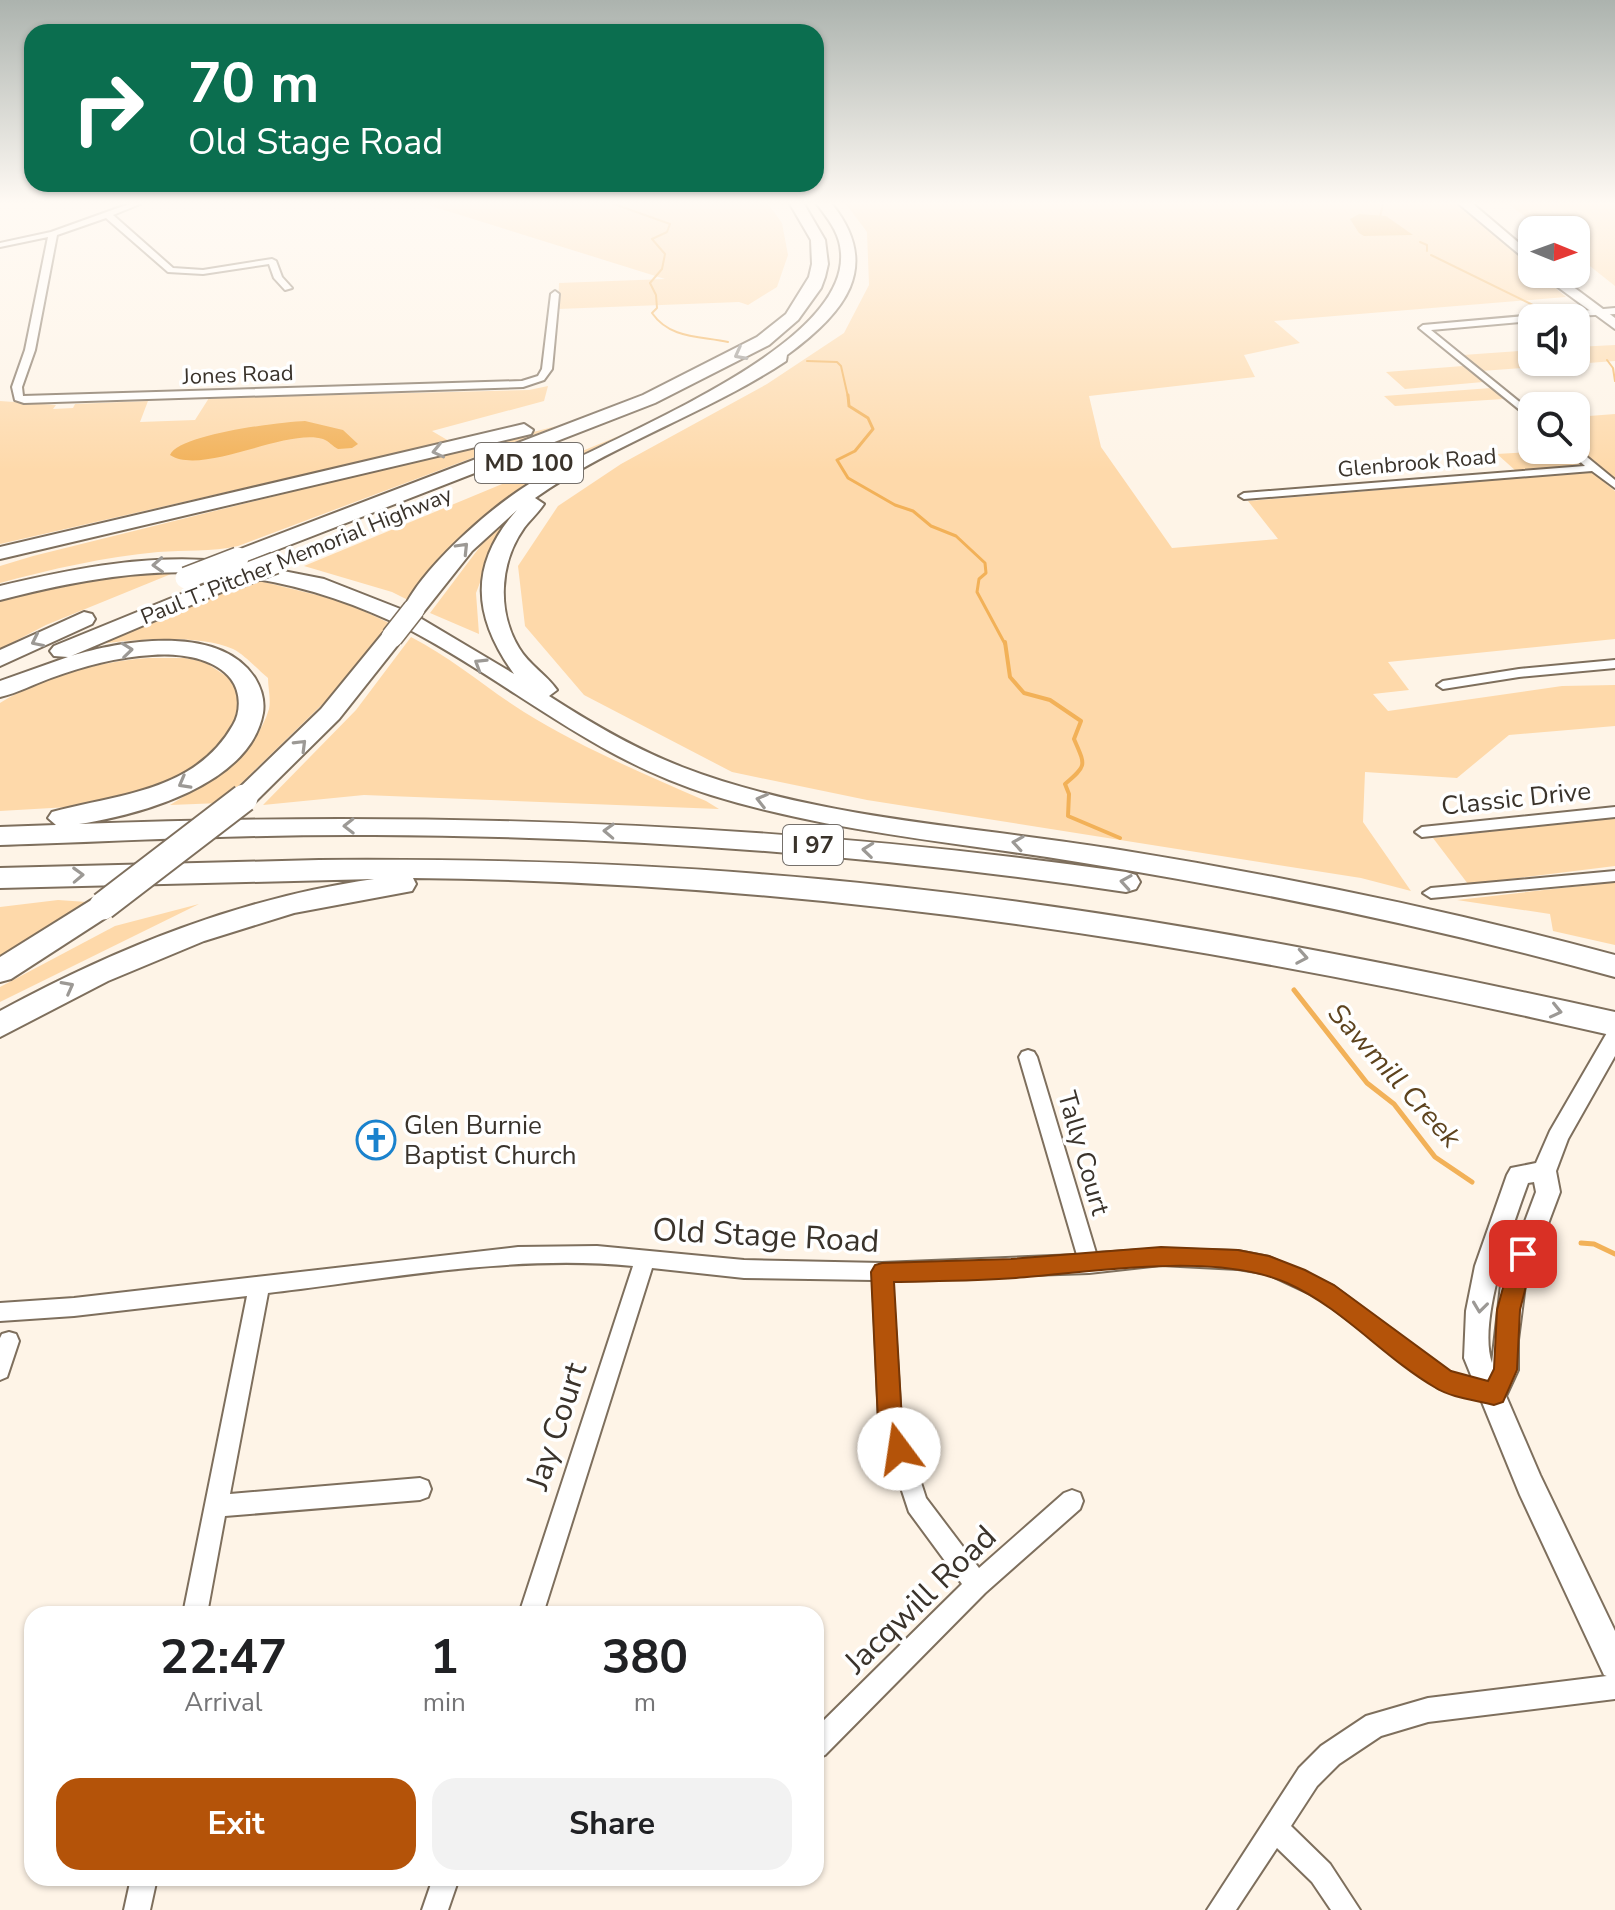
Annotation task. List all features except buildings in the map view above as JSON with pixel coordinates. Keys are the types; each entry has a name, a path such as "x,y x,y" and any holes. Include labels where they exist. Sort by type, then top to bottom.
{"highway":[{"name":"Paul T. Pitcher Memorial Highway","path":"0,659 68,626 186,578 649,399 763,341 792,317 809,293"},
{"name":"Paul T. Pitcher Memorial Highway","path":"0,683 96,635 711,390 771,358 804,335 831,307 838,293"},
{"path":"0,971 103,906 244,798 330,714 455,556 498,515 552,479 749,377 777,359 804,335"},
{"path":"0,556 562,421 701,374"},
{"path":"624,441 560,482 519,519 495,561 491,601 494,620 503,640 536,683 644,761"},
{"path":"0,593 82,573 164,564 240,568 314,582 380,606 423,628 580,726 644,761 751,798 807,811 1052,848 1258,884 1528,941 1615,966"},
{"path":"0,690 59,665 88,657 137,649 185,650 220,660 236,670 251,698 251,714 232,748 217,762 172,790 102,812 0,824"},
{"name":"I 97","path":"0,836 388,826 633,832 853,848 1051,870 1257,902 1452,939 1615,976"},
{"name":"I 97","path":"0,878 354,868 540,871 712,880 947,903 1142,929 1437,983 1615,1024"},
{"path":"0,1025 143,950 239,916 323,895 427,882 712,880"}],"main road":[{"path":"1572,293 1615,325"},
{"path":"1595,293 1615,309"}],"street":[{"name":"Jones Road","path":"41,293 30,350 17,387 16,394 24,400 523,384 541,378 547,369 555,294"},
{"path":"1590,314 1615,309"},
{"path":"1518,319 1423,328 1518,406"},
{"path":"1589,464 1615,485"},
{"name":"Glenbrook Road","path":"1244,496 1594,468"},
{"path":"1443,685 1519,673 1615,664"},
{"name":"Classic Drive","path":"1422,832 1615,812"},
{"path":"1431,893 1615,876"},
{"path":"1615,1037 1558,1137 1544,1171 1548,1192 1513,1285 1505,1340 1505,1370 1494,1394 1530,1485 1615,1664"},
{"name":"Tally Court","path":"1028,1057 1089,1264"},
{"name":"Old Stage Road","path":"0,1312 259,1286 518,1255 585,1253 744,1269 882,1272 1089,1264 1161,1257 1209,1258 1269,1266 1326,1292 1445,1381 1494,1394"},
{"name":"Jay Court","path":"534,1606 645,1259"},
{"path":"882,1272 890,1421 917,1504 977,1585"},
{"path":"197,1606 259,1286"},
{"path":"0,1370 9,1341"},
{"path":"216,1506 420,1489"},
{"name":"Jacqwill Road","path":"824,1738 977,1585 1072,1501"},
{"path":"1220,1910 1308,1777 1330,1755 1375,1725 1428,1710 1615,1687"},
{"path":"1274,1827 1321,1873 1347,1910"},
{"path":"137,1910 142,1886"},
{"path":"435,1910 443,1886"}],"shaded area":[{"path":"559,293 767,293 748,305 739,302 558,309"},
{"path":"865,293 1561,293 1566,297 1274,321 1300,343 1244,355 1255,377 1089,396 1101,447 1172,548 1278,539 1248,501 1592,472 1615,491 1615,639 1388,662 1409,690 1373,694 1388,711 1562,686 1615,685 1615,726 1509,735 1457,778 1365,772 1363,822 1411,891 1361,878 867,800 732,772 584,695 525,626 518,566 558,506 621,464 767,384 844,333"},
{"path":"1615,345 1615,361 1590,363 1590,346"},
{"path":"1518,351 1518,368 1481,371 1463,355"},
{"path":"1463,366 1483,382 1405,389 1386,372"},
{"path":"548,386 544,401 432,431 449,441 0,544 0,401 56,405 53,409 73,408 75,404 148,401 140,422 195,420 209,398 529,390"},
{"path":"1491,388 1503,399 1395,406 1384,396"},
{"path":"1615,414 1615,481 1590,461 1590,416"},
{"path":"305,421 343,430 358,444 352,448 338,449 323,439 307,437 202,460 184,460 170,455 177,448 210,435"},
{"path":"557,426 238,546 118,557 0,583 0,566 33,556"},
{"path":"621,435 519,489 483,517 451,549 408,600 392,592 304,566"},
{"path":"1518,453 1518,464 1583,465 1516,471 1497,454"},
{"path":"515,514 497,538 476,593 479,634 430,613 488,536"},
{"path":"176,572 46,625 0,649 0,600 65,584"},
{"path":"256,580 345,602 389,623 337,690 221,803 170,805 228,766 253,740 269,709 268,678 246,658 219,644 167,639 100,644"},
{"path":"411,637 546,725 719,809 364,795 263,805 356,710"},
{"path":"148,658 185,658 205,662 232,680 240,693 236,725 214,756 148,794 86,806 0,811 0,703 34,685 71,672"},
{"path":"1615,817 1615,866 1468,884 1433,838"},
{"path":"1615,882 1615,945 1553,931 1550,914 1457,900"},
{"path":"58,900 87,902 0,956 0,907"},
{"path":"199,904 0,1002 0,987 115,926"}],"waterway":[{"name":"Sawmill Creek","path":"655,293 657,308 652,313 668,328 696,337 728,342"},
{"path":"1509,293 1531,304"},
{"path":"1607,360 1613,368 1615,381"},
{"name":"Sawmill Creek","path":"807,361 837,362 841,366 848,397"},
{"name":"Sawmill Creek","path":"848,395 849,406 868,418 873,429 855,451 837,460 848,478 895,505 913,511 931,526 956,536 985,563 986,573 979,579 977,592 1005,644"},
{"name":"Sawmill Creek","path":"1005,642 1010,677 1024,693 1050,700 1081,721 1074,739 1082,760 1081,768 1065,784 1069,794 1068,816 1120,838"},
{"name":"Sawmill Creek","path":"1294,990 1367,1083 1394,1104 1435,1157 1472,1182"},
{"name":"Sawmill Creek","path":"1581,1243 1594,1244 1615,1254"}],"place":[{"name":"Glen Burnie Baptist Church","path":"376,1140"}],"route":[{"path":"899,1449 890,1421 882,1272 1089,1264 1161,1257 1238,1260 1269,1266 1326,1292 1445,1381 1494,1394 1505,1370 1508,1310 1523,1254"}]}
